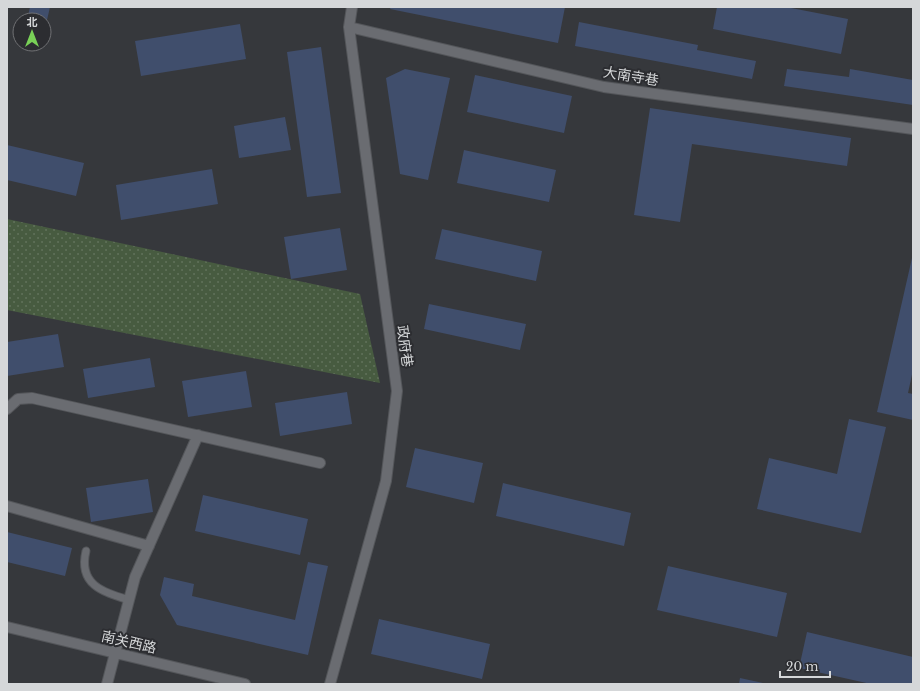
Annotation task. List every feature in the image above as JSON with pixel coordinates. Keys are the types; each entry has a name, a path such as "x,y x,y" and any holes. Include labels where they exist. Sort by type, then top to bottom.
{"street":[{"name":"政府巷","path":"330,684 386,481 397,391 349,27 352,7"},
{"name":"大南寺巷","path":"349,27 604,87 913,129"},
{"path":"7,409 18,399 32,398 320,463"},
{"path":"108,684 135,577 198,435"},
{"path":"7,506 149,546"},
{"name":"南关西路","path":"7,627 245,684"}],"lane":[{"path":"86,551 85,568 91,583 102,591 129,600"}],"green space":[{"path":"7,219 360,294 380,383 7,310"}],"building":[{"path":"30,7 50,7 49,12 29,12"},
{"path":"391,7 565,7 558,43 390,9"},
{"path":"717,7 786,7 848,19 841,54 713,29"},
{"path":"579,22 698,45 697,50 756,61 752,79 575,46"},
{"path":"240,24 246,59 141,76 135,41"},
{"path":"321,47 341,193 307,197 287,52"},
{"path":"405,69 450,78 428,180 400,174 386,78"},
{"path":"787,69 849,77 850,69 913,80 913,105 784,86"},
{"path":"475,75 572,96 564,133 467,112"},
{"path":"650,108 851,138 847,166 692,144 680,222 634,215"},
{"path":"285,117 291,150 239,158 234,126"},
{"path":"7,145 84,163 76,196 7,180"},
{"path":"464,150 556,170 549,202 457,183"},
{"path":"212,169 218,204 121,220 116,185"},
{"path":"340,228 347,270 291,279 284,237"},
{"path":"442,229 542,251 536,281 435,259"},
{"path":"912,258 913,370 908,393 913,394 913,420 877,412"},
{"path":"429,304 526,324 520,350 424,329"},
{"path":"58,334 64,367 7,376 7,342"},
{"path":"150,358 155,387 88,398 83,369"},
{"path":"246,371 252,407 188,417 182,381"},
{"path":"347,392 352,424 280,436 275,403"},
{"path":"849,419 886,427 861,533 757,509 769,458 837,474"},
{"path":"415,448 483,463 474,503 406,487"},
{"path":"148,479 153,512 91,522 86,488"},
{"path":"503,483 631,513 624,546 496,516"},
{"path":"203,495 308,519 300,555 195,531"},
{"path":"7,532 72,548 65,576 7,562"},
{"path":"308,562 328,566 308,655 177,625 160,595 164,577 194,584 192,596 295,620"},
{"path":"668,566 787,593 777,637 657,610"},
{"path":"379,619 490,644 482,679 371,654"},
{"path":"807,632 913,657 913,684 871,684 799,668"},
{"path":"740,678 763,683 739,684"}]}
